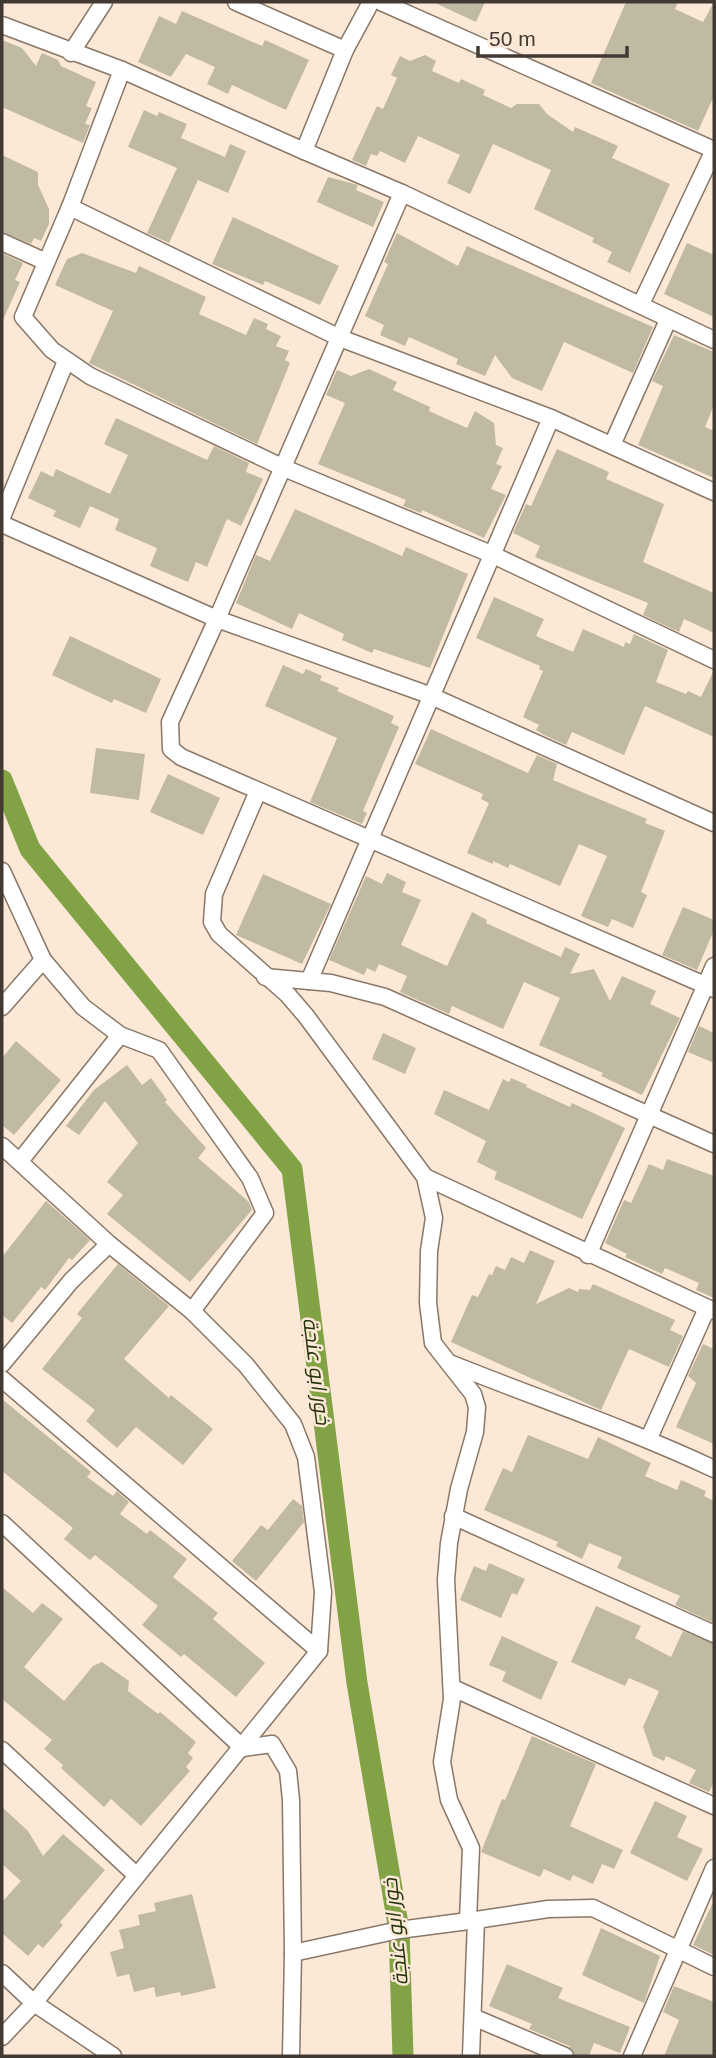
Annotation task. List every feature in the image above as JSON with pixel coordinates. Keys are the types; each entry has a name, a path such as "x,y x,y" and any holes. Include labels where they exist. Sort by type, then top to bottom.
{"street":[{"path":"72,53 104,2"},
{"path":"236,2 345,50"},
{"path":"304,151 345,50 371,2"},
{"path":"381,2 714,150 641,304"},
{"path":"2,25 122,70 402,192 714,340"},
{"path":"122,70 70,207 44,261 23,317 66,361 90,376 284,468 491,554 714,660"},
{"path":"402,192 284,468 170,722 171,749 181,757 710,987"},
{"path":"70,207 340,338 551,418 714,492"},
{"path":"2,242 44,261"},
{"path":"612,445 668,320"},
{"path":"2,517 66,361"},
{"path":"309,981 429,695 551,418"},
{"path":"2,524 216,620 429,695 714,823"},
{"path":"258,791 214,894 212,922 219,934 306,1016 425,1177 434,1218 429,1251 429,1316 433,1343 473,1394 477,1407 475,1432 453,1516 446,1580 453,1688 442,1762 443,1782 471,1848 471,2056"},
{"path":"2,871 43,960 83,1007 120,1035 159,1050 250,1178 265,1213 192,1311"},
{"path":"2,1007 43,960"},
{"path":"589,1255 650,1114 710,987 714,966"},
{"path":"265,977 309,981 385,997 714,1143"},
{"path":"20,1161 120,1035"},
{"path":"2,1146 109,1244 192,1311 276,1400 293,1423 306,1457 323,1592 319,1651 34,2003 2,2037"},
{"path":"425,1177 711,1309 649,1438"},
{"path":"2,1364 71,1281 109,1244"},
{"path":"452,1364 596,1421 649,1438 714,1469"},
{"path":"2,1379 319,1651"},
{"path":"453,1516 714,1634"},
{"path":"2,1523 243,1748"},
{"path":"453,1688 714,1806"},
{"path":"243,1748 272,1744 288,1771 293,1953 291,2056"},
{"path":"2,1751 136,1875"},
{"path":"632,2056 714,1868"},
{"path":"293,1953 399,1930 548,1909 593,1909 714,1967"},
{"path":"2,1973 34,2003 113,2056"},
{"path":"473,2017 565,2056"}],"building":[{"path":"433,2 485,2 476,22"},
{"path":"626,2 678,2 675,9 703,22 714,2 714,96 698,131 591,83"},
{"path":"182,11 262,46 265,40 309,60 286,110 232,85 228,94 207,84 215,67 186,54 171,77 138,62 159,16 176,24"},
{"path":"2,40 22,48 36,66 42,53 58,60 61,66 96,82 86,106 92,108 85,124 90,125 83,143 2,107"},
{"path":"425,55 436,61 432,71 459,83 461,79 485,90 483,95 511,108 517,104 539,104 547,114 573,132 575,127 618,146 612,158 670,184 630,273 607,262 612,252 592,242 594,238 534,209 551,170 493,144 470,194 447,183 460,155 418,136 405,163 380,151 377,156 371,154 366,166 352,160 377,106 383,109 397,78 391,75 400,56 410,61"},
{"path":"144,110 157,116 159,112 187,124 181,138 225,157 230,144 246,151 228,193 198,180 169,243 147,233 177,168 128,147"},
{"path":"2,155 38,172 38,185 49,209 49,224 41,241 34,238 31,244 2,232"},
{"path":"328,177 358,185 356,190 384,202 373,227 317,202"},
{"path":"233,217 339,266 320,305 265,281 263,285 212,264"},
{"path":"397,233 458,266 467,246 653,327 633,373 564,342 542,391 512,378 495,355 485,376 456,364 458,359 409,337 405,346 380,335 384,325 365,316 388,264 384,262"},
{"path":"687,243 714,255 714,317 664,294"},
{"path":"2,253 23,263 15,280 20,282 2,322"},
{"path":"82,253 136,273 139,266 206,297 199,314 246,335 254,318 268,324 266,329 281,336 276,346 289,351 285,360 290,363 257,444 89,363 113,311 55,285 67,259"},
{"path":"674,335 714,352 714,405 705,427 714,431 714,478 638,445 663,386 652,381"},
{"path":"369,369 397,382 393,390 430,407 429,411 467,428 475,411 494,423 496,445 503,448 496,464 502,466 491,489 506,495 484,538 422,510 421,513 403,506 406,500 318,464 345,403 326,395 337,370 351,376"},
{"path":"116,418 207,460 214,446 249,463 246,472 263,479 241,526 227,519 207,567 196,562 188,582 150,566 157,548 115,530 119,519 90,506 80,528 53,516 56,511 28,498 41,471 53,477 56,469 110,494 128,455 104,444"},
{"path":"557,449 609,472 606,479 664,504 643,562 714,593 714,633 684,619 679,632 643,615 648,603 535,557 540,546 513,533 526,504 531,506"},
{"path":"295,509 402,556 406,547 468,574 430,668 374,649 372,653 342,640 344,634 299,613 292,629 236,603 256,555 270,561"},
{"path":"494,597 544,619 536,636 573,652 583,629 624,647 625,642 630,644 634,634 668,650 656,682 686,694 688,691 701,697 714,670 714,737 645,706 624,755 572,732 566,745 536,730 539,725 523,717 543,671 539,669 540,666 476,638"},
{"path":"70,636 161,679 146,713 114,699 112,703 52,675"},
{"path":"283,665 303,674 306,669 322,676 320,680 339,688 337,691 394,716 391,723 399,727 363,811 367,813 362,824 310,802 337,738 265,706"},
{"path":"431,729 528,773 537,755 557,764 553,780 647,819 645,823 665,831 641,892 647,895 633,928 612,919 608,927 581,916 607,856 579,844 560,886 510,864 508,868 467,853 489,803 481,799 483,794 415,764"},
{"path":"96,748 145,754 139,800 90,793"},
{"path":"168,774 220,798 203,835 150,812"},
{"path":"387,873 406,882 402,892 421,900 401,945 447,966 472,912 487,920 486,923 561,957 565,947 580,954 570,974 594,969 610,1001 622,976 656,991 650,1004 680,1018 642,1095 601,1076 603,1073 539,1045 560,998 524,982 503,1029 452,1006 449,1014 400,992 407,976 379,964 375,972 367,968 364,975 329,960 366,876 382,884"},
{"path":"263,874 331,904 302,964 236,935"},
{"path":"683,907 714,920 714,930 697,970 662,955"},
{"path":"699,1026 714,1033 714,1063 688,1052"},
{"path":"383,1033 416,1048 405,1074 372,1059"},
{"path":"16,1041 61,1080 14,1135 2,1125 2,1058"},
{"path":"127,1065 142,1085 151,1078 167,1100 165,1102 206,1148 198,1158 249,1202 252,1210 190,1282 107,1214 123,1195 107,1182 138,1143 105,1101 79,1135 66,1126 94,1090"},
{"path":"511,1078 570,1107 572,1103 625,1128 582,1219 494,1179 497,1172 477,1162 486,1141 434,1114 444,1090 489,1110 503,1079 509,1082"},
{"path":"667,1159 714,1176 714,1298 696,1290 699,1283 665,1268 662,1274 625,1257 627,1254 605,1243 624,1200 631,1203 649,1164 663,1170"},
{"path":"46,1201 90,1240 72,1260 69,1258 45,1290 41,1287 12,1323 2,1315 2,1257"},
{"path":"530,1250 555,1261 536,1304 569,1288 578,1292 579,1289 590,1290 593,1284 675,1320 670,1330 683,1336 669,1367 629,1349 601,1410 451,1342 472,1295 478,1297 489,1274 492,1275 496,1266 505,1270 511,1257 524,1263"},
{"path":"118,1264 169,1306 124,1359 169,1398 171,1395 213,1429 183,1465 136,1427 117,1448 86,1421 95,1410 42,1369 82,1318 77,1314"},
{"path":"703,1344 714,1349 714,1444 676,1427 696,1383 688,1376"},
{"path":"2,1399 91,1472 87,1477 113,1496 117,1491 129,1502 120,1514 147,1534 150,1530 187,1559 173,1577 218,1613 213,1619 265,1663 236,1697 184,1654 181,1657 142,1625 158,1606 95,1555 90,1560 64,1539 73,1528 2,1471"},
{"path":"528,1435 588,1459 598,1437 651,1463 645,1476 677,1490 681,1480 706,1491 704,1496 714,1501 714,1623 675,1605 680,1596 617,1568 622,1557 589,1543 582,1559 556,1546 558,1542 484,1510 503,1468 512,1472"},
{"path":"293,1499 302,1506 304,1522 256,1581 232,1561 261,1525 268,1530"},
{"path":"489,1563 525,1579 517,1595 512,1593 501,1618 460,1600 474,1566 486,1571"},
{"path":"2,1587 33,1613 42,1603 63,1619 24,1667 64,1701 93,1666 102,1662 129,1681 128,1691 158,1714 160,1712 196,1742 188,1753 193,1758 186,1767 190,1771 141,1826 111,1799 104,1807 61,1768 63,1765 44,1749 52,1740 2,1699"},
{"path":"596,1606 641,1626 635,1638 671,1657 683,1631 714,1644 714,1782 709,1792 689,1783 696,1770 666,1756 664,1761 653,1756 643,1727 659,1691 629,1678 625,1686 571,1662"},
{"path":"502,1636 558,1662 541,1700 502,1681 506,1672 489,1665"},
{"path":"532,1736 596,1764 570,1826 623,1850 614,1869 602,1864 593,1884 573,1875 570,1881 544,1869 540,1877 481,1852 502,1799 505,1800"},
{"path":"655,1801 687,1816 677,1837 703,1849 687,1881 630,1853"},
{"path":"2,1807 28,1831 43,1856 63,1834 105,1870 60,1922 63,1925 43,1948 38,1944 28,1956 2,1933 2,1902 21,1881 2,1864"},
{"path":"192,1894 216,1988 181,1996 180,1992 156,1997 154,1987 134,1992 129,1974 117,1977 110,1952 124,1948 119,1930 140,1925 138,1915 156,1911 154,1903"},
{"path":"714,1900 714,1955 693,1945"},
{"path":"601,1928 660,1956 644,2003 582,1975"},
{"path":"507,1964 563,1988 558,1998 630,2027 620,2053 594,2043 589,2056 575,2056 569,2046 529,2029 532,2024 489,2006"},
{"path":"674,1986 714,2002 714,2056 664,2056 679,2020 663,2012"}],"waterway":[{"name":"خور ابو عنجة","path":"2,780 30,849 292,1169 357,1683 399,1930 403,2056"}]}
